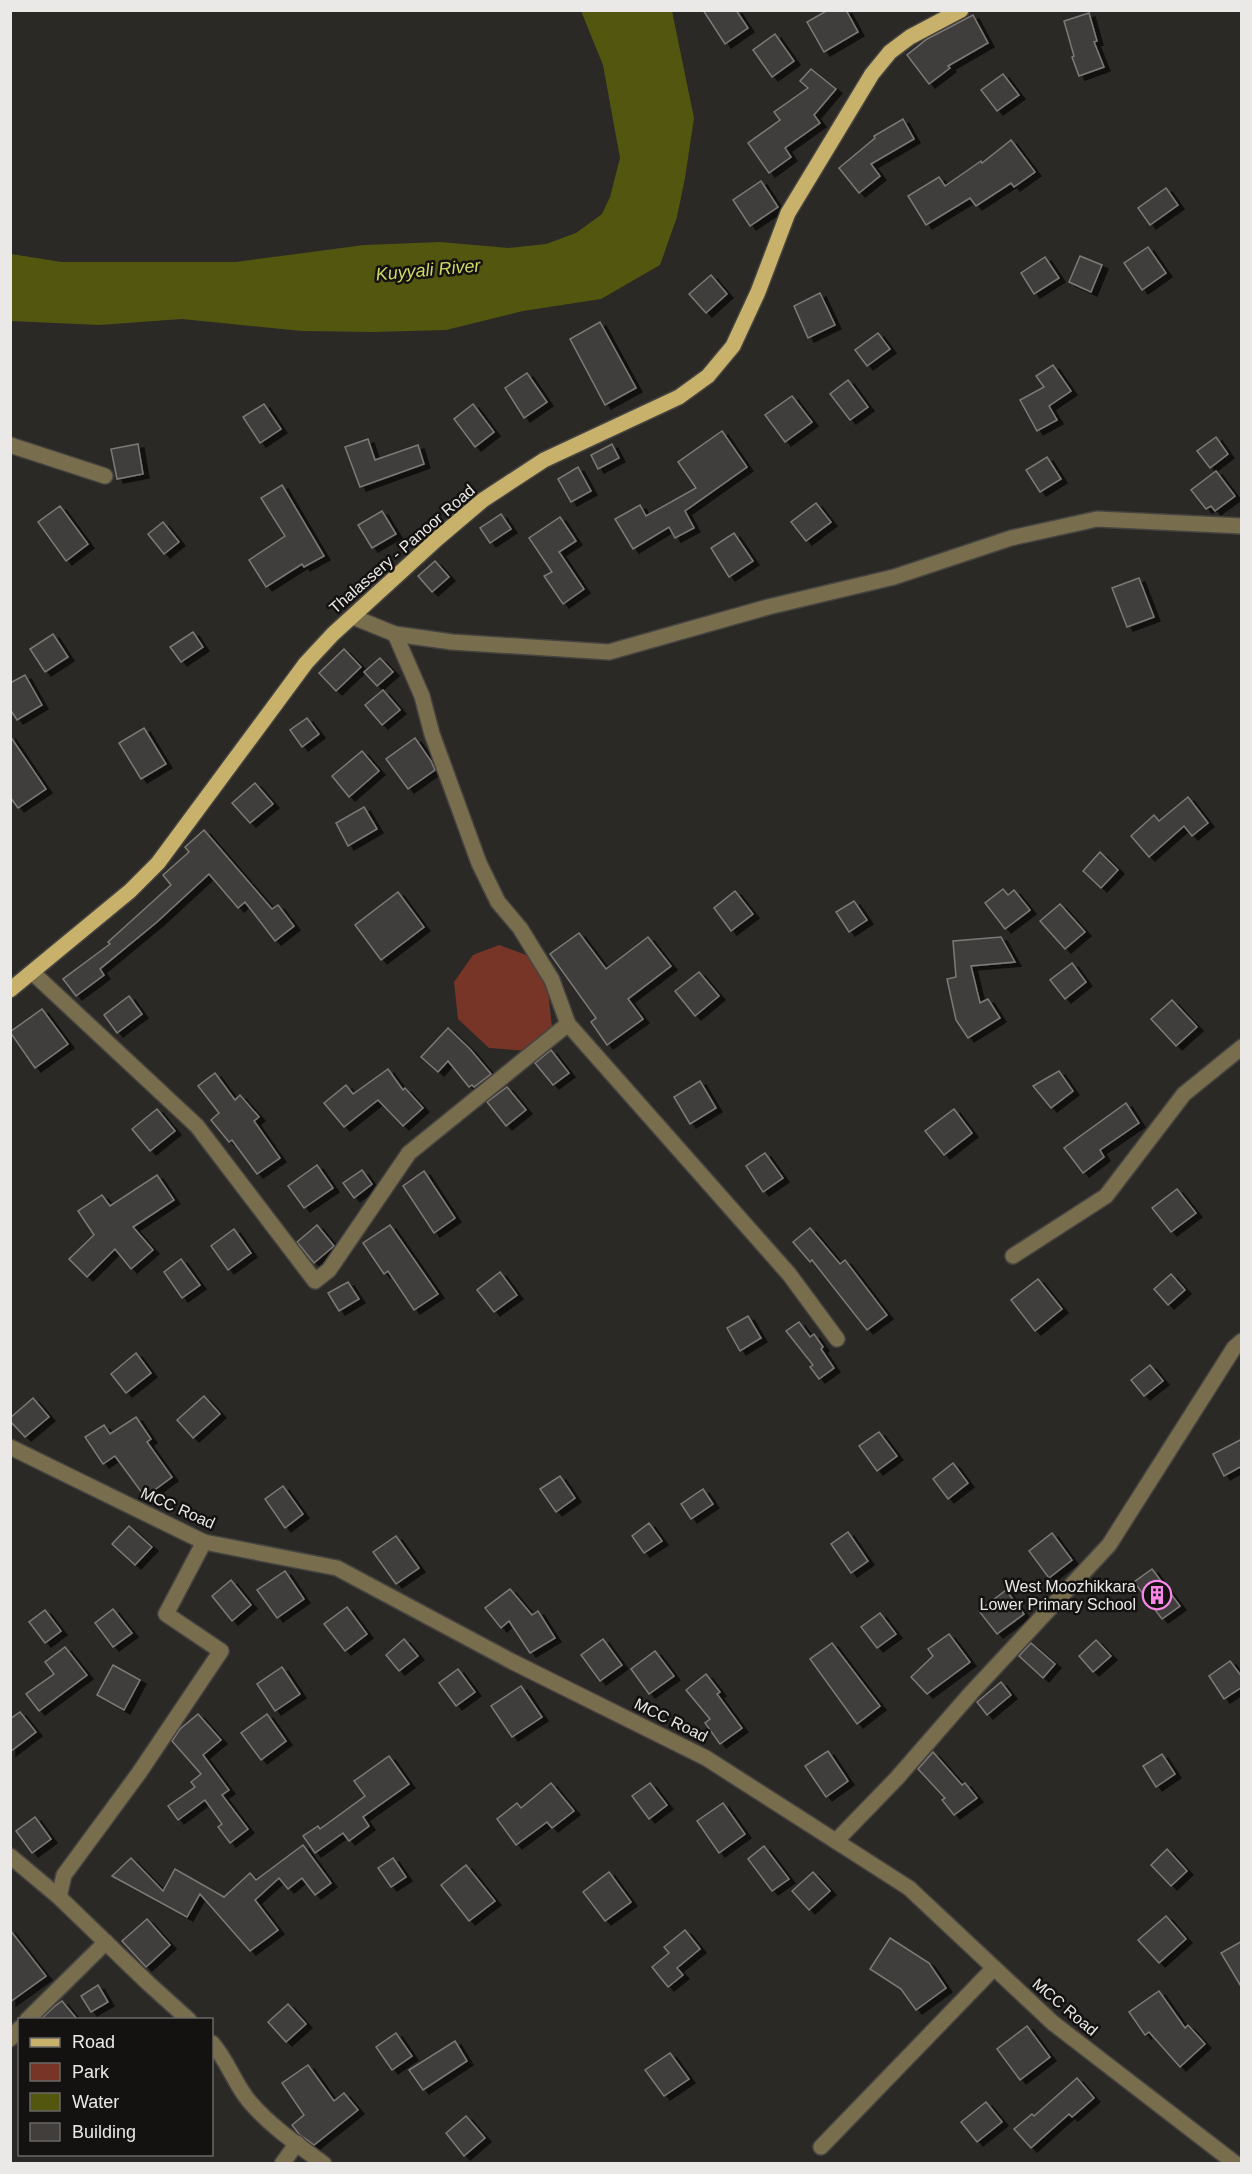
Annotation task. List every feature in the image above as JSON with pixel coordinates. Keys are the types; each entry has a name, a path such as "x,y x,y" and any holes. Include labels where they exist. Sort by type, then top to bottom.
{"main road":[{"name":"Thalassery - Panoor Road","path":"10,990 130,891 158,863 286,688 333,634 437,539 483,500 544,460 680,397 708,376 733,346 758,292 788,213 872,74 890,52 910,38 961,10"}],"street":[{"path":"10,445 105,476"},
{"path":"353,617 395,634 452,642 609,652 768,607 894,577 1011,538 1097,519 1242,525"},
{"path":"395,634 422,696 432,734 479,863 498,902 520,928 552,980 568,1024 789,1274 837,1339"},
{"path":"33,973 197,1126 315,1281 329,1270 409,1153 568,1024"},
{"path":"1013,1256 1106,1196 1184,1094 1242,1047"},
{"path":"836,1841 897,1778 972,1692 1109,1545 1234,1348 1242,1341"},
{"name":"MCC Road","path":"10,1447 204,1542 337,1568 511,1661 706,1758 909,1888 1053,2023 1236,2163"},
{"path":"59,1896 64,1875 139,1773 221,1651 166,1614 204,1542"},
{"path":"10,1856 59,1896 188,2018"},
{"path":"28,2018 106,1942"},
{"path":"821,2147 994,1968"},
{"path":"213,2044 222,2055 249,2101 284,2134 324,2163"},
{"path":"282,2163 297,2143"}],"green space":[{"path":"499,945 532,957 548,991 552,1027 528,1051 489,1048 458,1019 454,982 473,955"}],"water":[{"name":"Kuyyali River","path":"581,11 672,11 694,118 677,217 660,265 601,299 523,311 446,330 302,331 182,319 99,325 11,321 11,254 62,262 236,262 364,245 440,242 509,248 546,244 576,233 602,214 610,197 620,158 603,65"}],"building":[{"path":"703,10 736,10 748,28 725,44"},
{"path":"828,10 846,10 858,32 824,52 807,22"},
{"path":"1089,13 1097,41 1094,42 1104,67 1079,76 1064,21"},
{"path":"973,15 988,43 948,66 950,68 929,84 907,55 927,39"},
{"path":"775,34 794,61 772,77 753,50"},
{"path":"811,69 836,89 814,115 820,123 785,148 791,157 769,173 748,143 780,120 774,112 808,88 800,81"},
{"path":"1003,74 1019,95 997,111 981,90"},
{"path":"903,119 914,139 871,164 880,176 859,193 839,168 875,138 874,136"},
{"path":"1011,140 1035,172 1014,187 1011,183 976,206 970,198 926,225 908,196 939,177 945,186 981,161 982,163"},
{"path":"761,181 778,207 750,226 733,200"},
{"path":"1166,188 1178,205 1150,225 1138,208"},
{"path":"1148,247 1166,273 1142,290 1124,263"},
{"path":"1080,256 1102,265 1091,292 1069,282"},
{"path":"1045,257 1059,278 1034,294 1021,273"},
{"path":"711,275 727,294 706,313 689,294"},
{"path":"820,293 835,325 808,338 794,306"},
{"path":"600,322 636,388 605,405 570,339"},
{"path":"878,333 890,349 867,366 855,350"},
{"path":"1053,365 1071,391 1049,406 1057,420 1037,431 1020,400 1044,387 1036,376"},
{"path":"527,373 547,402 524,418 505,388"},
{"path":"848,380 868,407 850,420 830,394"},
{"path":"792,396 812,422 785,442 765,415"},
{"path":"264,404 281,429 260,443 243,417"},
{"path":"473,404 494,432 475,447 454,419"},
{"path":"722,431 747,467 685,511 694,528 675,538 669,527 633,549 615,519 640,505 646,516 696,488 678,462"},
{"path":"1216,437 1228,454 1210,468 1197,451"},
{"path":"368,439 375,460 418,445 424,464 360,487 345,447"},
{"path":"138,444 143,474 117,479 111,449"},
{"path":"612,444 619,458 598,469 591,455"},
{"path":"1047,457 1061,479 1040,492 1026,470"},
{"path":"578,467 591,491 571,502 558,479"},
{"path":"1216,471 1235,496 1215,511 1211,506 1206,509 1191,490"},
{"path":"282,485 324,556 304,567 302,564 266,587 249,560 285,536 261,498"},
{"path":"816,503 831,522 806,541 791,522"},
{"path":"60,506 88,544 66,561 38,522"},
{"path":"382,511 396,534 372,548 358,525"},
{"path":"501,514 511,529 490,543 480,528"},
{"path":"560,517 576,541 559,552 584,589 563,604 544,576 552,572 529,538"},
{"path":"163,522 179,542 164,554 148,534"},
{"path":"734,533 753,561 729,577 711,548"},
{"path":"435,561 449,577 432,592 418,576"},
{"path":"1139,578 1154,617 1127,627 1112,588"},
{"path":"193,632 203,647 181,662 170,647"},
{"path":"53,634 68,657 45,672 30,649"},
{"path":"344,649 361,667 336,691 319,673"},
{"path":"380,658 393,672 377,686 364,672"},
{"path":"25,675 42,705 17,720 10,709 10,683"},
{"path":"383,690 400,710 382,725 365,705"},
{"path":"307,718 319,734 302,747 290,730"},
{"path":"144,728 166,764 141,779 119,743"},
{"path":"10,736 46,789 18,808 10,797"},
{"path":"415,738 435,770 408,789 386,759"},
{"path":"362,751 379,771 349,797 332,776"},
{"path":"255,783 273,804 250,823 232,803"},
{"path":"1188,797 1208,823 1192,836 1184,826 1149,857 1131,836 1154,815 1159,821"},
{"path":"364,807 377,829 348,846 336,823"},
{"path":"204,830 272,909 278,905 294,926 275,941 245,902 238,908 209,874 157,922 100,969 104,975 76,996 63,979 110,944 108,942 171,885 163,875 189,852 185,847"},
{"path":"1100,852 1118,870 1101,888 1083,871"},
{"path":"1003,889 1008,895 1014,890 1030,910 1005,929 985,903"},
{"path":"735,891 753,914 731,931 714,908"},
{"path":"398,892 424,927 381,960 355,925"},
{"path":"854,901 867,920 849,932 836,912"},
{"path":"1060,904 1085,932 1065,949 1040,921"},
{"path":"579,933 606,969 648,937 671,966 628,999 643,1019 607,1045 591,1022 596,1018 550,954"},
{"path":"1001,937 1015,962 971,966 980,1003 988,999 1000,1018 968,1038 956,1020 947,979 956,977 953,941"},
{"path":"1072,963 1086,982 1065,999 1050,980"},
{"path":"699,972 719,996 695,1016 675,991"},
{"path":"129,996 142,1014 117,1033 104,1015"},
{"path":"1172,1000 1197,1027 1176,1046 1151,1019"},
{"path":"42,1009 68,1044 35,1068 10,1032"},
{"path":"448,1028 491,1074 474,1087 472,1085 469,1087 448,1061 438,1072 421,1057"},
{"path":"551,1050 569,1073 553,1085 535,1063"},
{"path":"388,1069 403,1090 405,1088 423,1108 403,1126 378,1100 344,1127 324,1103 346,1085 353,1094"},
{"path":"1059,1071 1073,1091 1051,1108 1033,1086"},
{"path":"215,1073 235,1100 240,1095 259,1117 254,1121 280,1158 257,1174 232,1140 229,1142 211,1120 219,1113 198,1086"},
{"path":"700,1081 716,1108 690,1124 674,1097"},
{"path":"507,1087 526,1110 506,1126 487,1102"},
{"path":"1126,1103 1139,1123 1100,1150 1104,1157 1083,1173 1064,1148"},
{"path":"157,1109 175,1131 150,1151 132,1129"},
{"path":"954,1109 972,1133 944,1155 925,1131"},
{"path":"765,1153 783,1178 763,1192 746,1166"},
{"path":"317,1165 333,1188 304,1208 288,1186"},
{"path":"362,1170 372,1184 354,1198 343,1183"},
{"path":"424,1171 455,1218 434,1233 403,1186"},
{"path":"157,1175 174,1200 133,1227 153,1250 131,1269 115,1249 87,1277 69,1259 94,1235 78,1211 102,1195 110,1206"},
{"path":"1177,1189 1196,1213 1171,1232 1152,1208"},
{"path":"317,1225 334,1246 314,1263 297,1242"},
{"path":"390,1225 438,1294 414,1310 388,1271 384,1274 363,1243"},
{"path":"810,1228 840,1264 845,1260 887,1315 867,1330 812,1260 810,1262 793,1242"},
{"path":"234,1229 251,1253 228,1270 211,1246"},
{"path":"181,1259 200,1285 182,1298 164,1272"},
{"path":"500,1272 517,1295 494,1312 477,1290"},
{"path":"1171,1274 1185,1290 1168,1305 1154,1289"},
{"path":"1038,1279 1062,1309 1035,1331 1011,1300"},
{"path":"348,1282 359,1299 339,1311 328,1293"},
{"path":"748,1316 761,1338 740,1351 727,1328"},
{"path":"799,1322 810,1337 814,1334 834,1368 819,1379 810,1367 813,1365 786,1331"},
{"path":"136,1353 151,1373 126,1393 111,1374"},
{"path":"1150,1365 1163,1381 1144,1396 1131,1380"},
{"path":"204,1396 220,1414 193,1438 177,1420"},
{"path":"33,1398 49,1417 25,1437 10,1421 10,1418"},
{"path":"136,1417 151,1439 147,1442 172,1477 145,1497 115,1456 103,1464 85,1437 104,1425 110,1434"},
{"path":"879,1432 897,1456 877,1471 859,1446"},
{"path":"1242,1439 1242,1466 1224,1476 1213,1454"},
{"path":"953,1463 968,1483 948,1499 933,1479"},
{"path":"560,1476 575,1498 556,1512 540,1489"},
{"path":"283,1486 303,1514 285,1528 265,1499"},
{"path":"703,1489 713,1504 691,1519 681,1504"},
{"path":"649,1523 662,1541 644,1553 632,1536"},
{"path":"129,1526 152,1547 135,1565 112,1544"},
{"path":"848,1532 868,1561 851,1573 831,1544"},
{"path":"1052,1533 1072,1560 1049,1578 1029,1551"},
{"path":"396,1536 419,1568 396,1584 373,1552"},
{"name":"West Moozhikkara Lower Primary School","path":"1152,1569 1180,1606 1162,1619 1134,1582"},
{"path":"285,1571 304,1599 277,1618 257,1590"},
{"path":"231,1580 251,1605 232,1621 212,1596"},
{"path":"510,1589 532,1615 538,1611 555,1638 530,1653 509,1621 501,1628 485,1608"},
{"path":"1006,1590 1024,1614 997,1634 979,1611"},
{"path":"347,1607 367,1634 345,1651 324,1624"},
{"path":"113,1609 132,1633 113,1647 95,1623"},
{"path":"45,1610 61,1631 45,1643 29,1622"},
{"path":"880,1613 896,1634 877,1648 861,1627"},
{"path":"949,1634 970,1662 927,1694 911,1677 933,1656 928,1649"},
{"path":"404,1639 418,1656 399,1671 386,1655"},
{"path":"603,1639 622,1665 600,1681 581,1655"},
{"path":"1096,1640 1111,1656 1093,1672 1079,1656"},
{"path":"832,1643 880,1706 857,1724 810,1659"},
{"path":"1031,1643 1055,1664 1043,1678 1019,1656"},
{"path":"65,1647 87,1675 39,1711 26,1694 54,1674 45,1662"},
{"path":"655,1651 674,1676 649,1694 631,1669"},
{"path":"1230,1661 1242,1677 1242,1687 1224,1699 1209,1676"},
{"path":"113,1665 140,1680 124,1710 97,1695"},
{"path":"282,1667 300,1694 275,1711 257,1684"},
{"path":"458,1669 475,1692 456,1706 439,1683"},
{"path":"706,1674 720,1692 717,1694 742,1728 720,1744 705,1723 710,1719 686,1690"},
{"path":"1001,1682 1011,1695 987,1715 977,1702"},
{"path":"521,1686 542,1717 512,1737 491,1706"},
{"path":"20,1712 36,1732 10,1752 10,1719"},
{"path":"198,1714 221,1740 203,1755 229,1790 222,1795 248,1829 230,1843 218,1827 222,1824 205,1800 178,1820 168,1806 195,1787 191,1782 201,1774 172,1741 180,1729"},
{"path":"267,1714 286,1741 261,1760 241,1733"},
{"path":"828,1751 848,1781 826,1797 805,1766"},
{"path":"933,1752 962,1785 965,1783 977,1798 954,1815 942,1800 945,1798 918,1769"},
{"path":"1162,1754 1175,1774 1156,1787 1143,1766"},
{"path":"389,1756 409,1784 363,1817 369,1826 349,1841 343,1833 315,1853 303,1836 318,1826 320,1829 365,1796 354,1781"},
{"path":"551,1783 574,1811 552,1828 547,1822 516,1845 497,1819 517,1803 521,1808"},
{"path":"650,1783 667,1805 649,1819 632,1796"},
{"path":"723,1803 745,1834 719,1853 697,1821"},
{"path":"35,1817 51,1839 32,1853 16,1831"},
{"path":"303,1845 331,1883 315,1895 302,1878 288,1889 279,1878 255,1900 278,1930 250,1951 200,1894 187,1917 112,1876 131,1858 163,1891 175,1869 224,1897 250,1873 256,1880"},
{"path":"764,1846 789,1879 772,1891 748,1859"},
{"path":"1167,1849 1187,1871 1171,1886 1151,1865"},
{"path":"393,1858 406,1877 391,1887 378,1868"},
{"path":"466,1865 495,1901 469,1921 441,1885"},
{"path":"609,1872 631,1902 605,1921 583,1892"},
{"path":"813,1872 830,1891 809,1910 792,1891"},
{"path":"1166,1916 1186,1939 1159,1963 1138,1940"},
{"path":"147,1919 170,1945 146,1967 122,1941"},
{"path":"10,1930 46,1976 10,2002"},
{"path":"685,1930 700,1949 677,1968 683,1975 668,1987 652,1967 669,1953 664,1947"},
{"path":"890,1938 929,1963 946,1988 916,2010 901,1989 870,1969"},
{"path":"1242,1941 1242,1988 1221,1953"},
{"path":"98,1985 108,2002 91,2012 81,1996"},
{"path":"1159,1991 1185,2028 1188,2025 1205,2044 1180,2067 1149,2032 1145,2035 1129,2012"},
{"path":"62,2001 76,2018 42,2018"},
{"path":"288,2004 306,2024 286,2042 268,2022"},
{"path":"1027,2026 1050,2057 1020,2080 997,2049"},
{"path":"396,2033 412,2056 392,2070 376,2047"},
{"path":"455,2041 467,2061 423,2090 409,2070"},
{"path":"670,2053 689,2079 664,2096 645,2070"},
{"path":"308,2065 334,2101 344,2093 358,2110 314,2145 299,2134 292,2125 304,2115 282,2083"},
{"path":"1077,2078 1094,2098 1072,2117 1069,2114 1031,2148 1014,2129 1032,2114 1034,2116"},
{"path":"986,2102 1002,2122 977,2142 961,2122"},
{"path":"466,2116 485,2138 464,2156 446,2133"}],"place":[{"name":"West Moozhikkara Lower Primary School","path":"1157,1595"}]}
